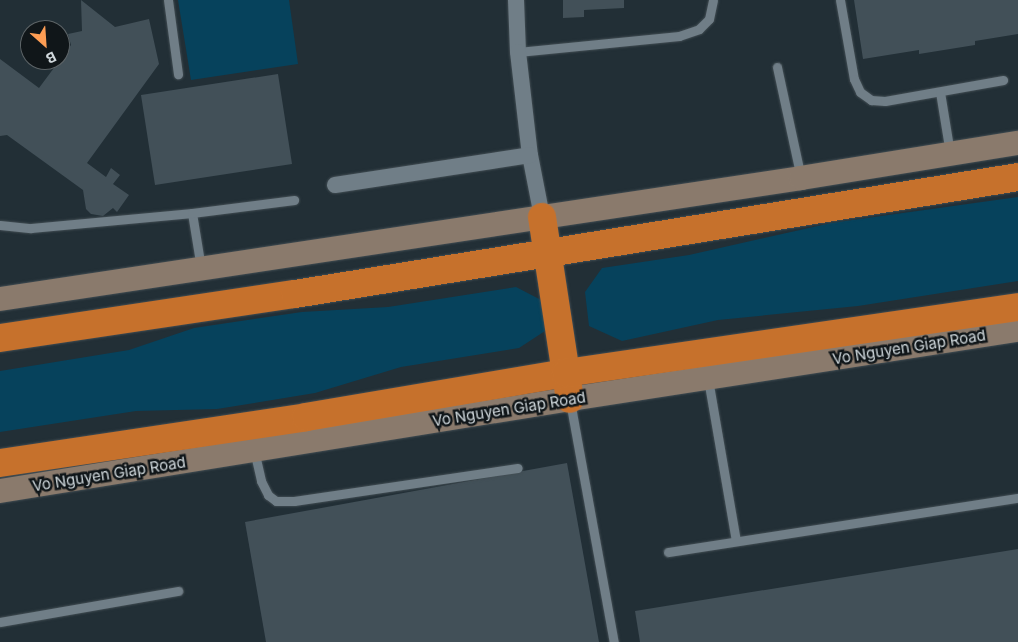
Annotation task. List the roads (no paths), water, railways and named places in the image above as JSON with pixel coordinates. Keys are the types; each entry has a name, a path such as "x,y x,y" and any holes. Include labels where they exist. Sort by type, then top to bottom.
{"highway":[{"path":"0,338 295,294 1018,177"},
{"path":"542,217 568,386"},
{"name":"Vo Nguyen Giap Road","path":"0,463 306,417 568,386 1018,307"}],"main road":[{"path":"0,299 801,178 1018,142"},
{"name":"Vo Nguyen Giap Road","path":"0,491 254,450 568,386 708,378 1018,330"}],"street":[{"path":"516,0 518,52 530,156 542,217"},
{"path":"335,185 530,156"}],"lane":[{"path":"168,0 178,74"},
{"path":"518,52 679,36 698,29 709,19 713,0"},
{"path":"840,0 854,79 860,92 871,100 885,101 1003,80"},
{"path":"777,67 801,178"},
{"path":"940,92 950,154"},
{"path":"0,225 31,228 192,213 294,200"},
{"path":"192,213 201,268"},
{"path":"708,378 736,541"},
{"path":"568,386 614,642"},
{"path":"254,450 262,482 268,495 276,501 294,502 518,468"},
{"path":"668,552 1018,498"},
{"path":"0,622 178,591"}]}
